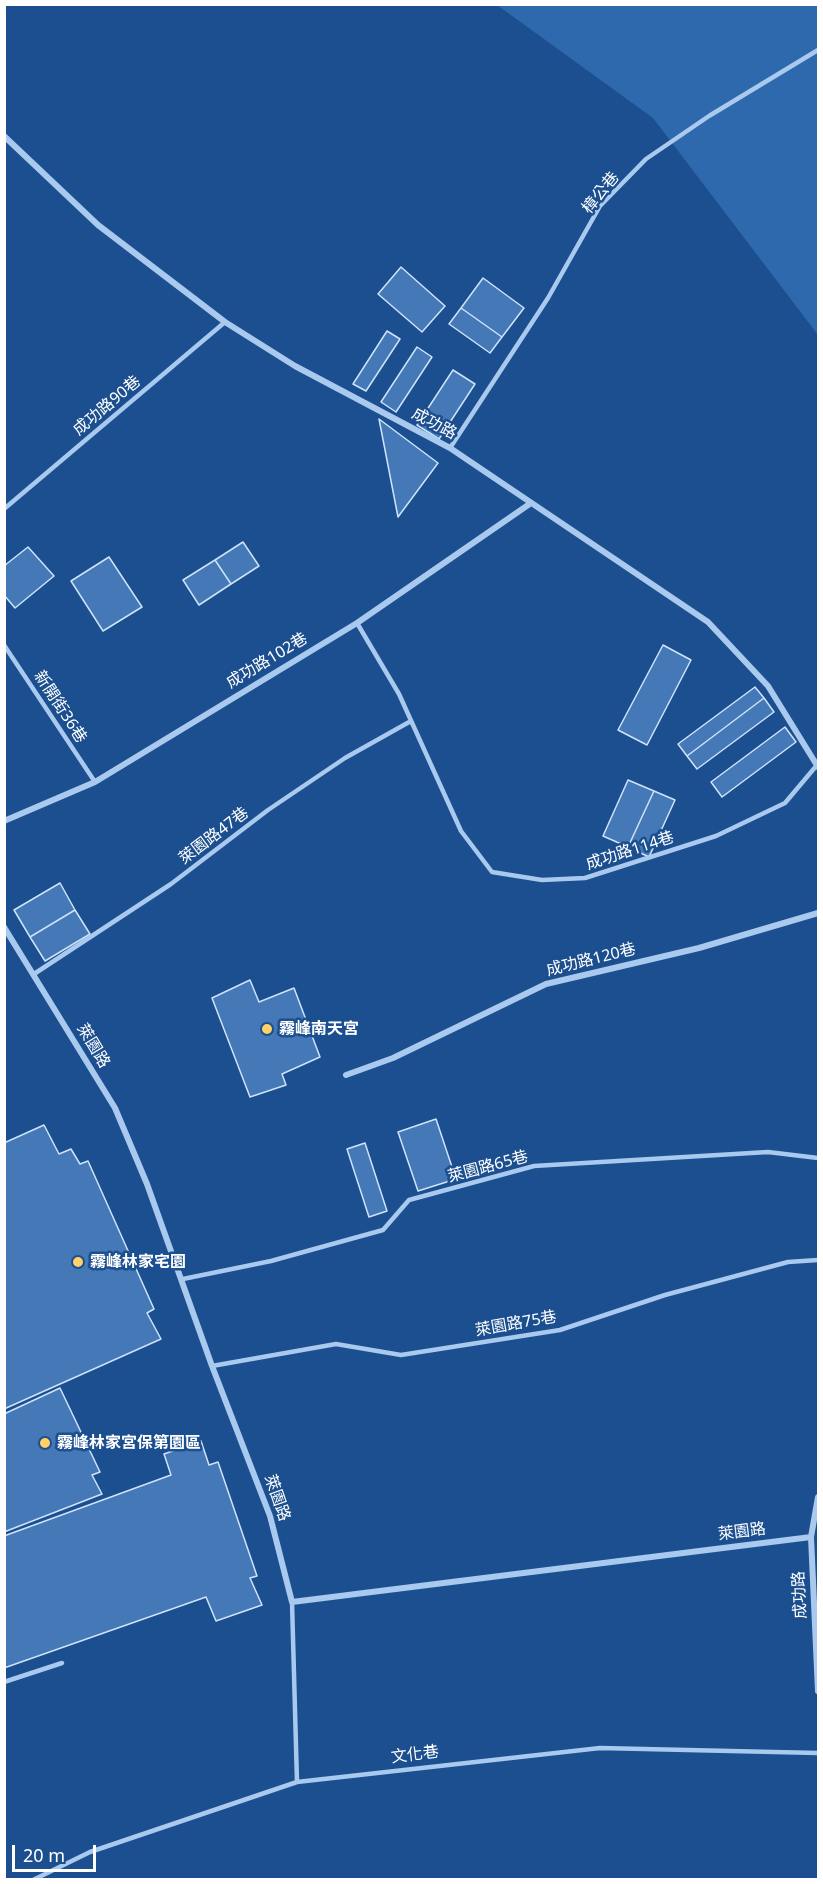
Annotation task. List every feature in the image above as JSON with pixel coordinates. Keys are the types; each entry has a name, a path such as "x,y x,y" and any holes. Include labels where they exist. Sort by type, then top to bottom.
{"street":[{"name":"成功路","path":"4,136 98,225 225,322 295,366 450,448 708,622 768,687 818,765"},
{"name":"成功路102巷","path":"4,821 95,782 357,623 531,503"},
{"name":"成功路120巷","path":"346,1075 393,1058 546,984 699,948 819,913"},
{"name":"萊園路","path":"4,927 115,1108 183,1279 212,1366 270,1516 292,1602 811,1537"},
{"name":"成功路","path":"819,1497 811,1537 819,1691"}],"lane":[{"name":"樟公巷","path":"450,448 548,298 600,206 646,159 709,116 819,50"},
{"name":"成功路90巷","path":"4,509 225,322"},
{"name":"成功路114巷","path":"357,623 399,694 461,831 492,872 542,880 585,878 716,836 785,803 818,765"},
{"name":"新開街36巷","path":"4,645 95,782"},
{"name":"萊園路47巷","path":"34,974 171,884 268,810 345,758 411,721"},
{"name":"萊園路65巷","path":"183,1279 271,1261 383,1230 409,1200 534,1166 768,1152 819,1158"},
{"name":"萊園路75巷","path":"212,1366 336,1344 400,1355 560,1330 665,1295 788,1262 819,1260"},
{"name":"萊園路","path":"811,1537 819,1536"},
{"path":"292,1602 297,1782"},
{"path":"4,1682 62,1664"},
{"name":"文化巷","path":"33,1880 90,1852 297,1782 600,1748 819,1753"}],"shaded area":[{"path":"497,5 818,5 818,335 653,118"}],"building":[{"path":"401,267 445,306 422,332 378,294"},
{"path":"483,278 524,308 502,337 461,308"},
{"path":"461,308 502,337 490,353 449,324"},
{"path":"387,331 400,339 366,391 353,384"},
{"path":"417,347 432,357 396,412 381,402"},
{"path":"453,370 475,384 439,439 417,425"},
{"path":"379,419 438,463 398,517"},
{"path":"243,542 259,566 231,584 215,560"},
{"path":"28,547 54,576 15,608 4,595 4,566"},
{"path":"109,557 142,607 103,631 71,581"},
{"path":"215,560 231,584 199,605 183,580"},
{"path":"663,645 691,660 647,745 618,730"},
{"path":"755,687 764,698 687,756 678,744"},
{"path":"764,698 774,712 697,769 687,756"},
{"path":"785,727 796,742 722,797 711,782"},
{"path":"628,780 654,791 628,847 603,836"},
{"path":"654,791 675,800 649,857 628,847"},
{"path":"60,883 75,910 30,937 14,910"},
{"path":"75,910 90,934 45,961 30,937"},
{"name":"霧峰南天宮","path":"250,980 259,1002 294,988 320,1057 282,1074 286,1085 250,1097 212,998"},
{"path":"436,1119 456,1179 418,1191 398,1132"},
{"path":"44,1125 59,1154 71,1149 80,1164 88,1161 154,1309 147,1313 161,1339 4,1409 4,1143"},
{"path":"365,1143 387,1211 369,1217 347,1149"},
{"name":"霧峰林家宮保第園區","path":"60,1388 100,1472 92,1475 102,1494 4,1532 4,1414"},
{"path":"201,1441 209,1465 218,1462 257,1576 250,1578 262,1605 216,1621 206,1597 4,1668 4,1536 171,1475 164,1454"}],"place":[{"name":"霧峰南天宮","path":"267,1029"},
{"name":"霧峰林家宅園","path":"78,1262"},
{"name":"霧峰林家宮保第園區","path":"45,1443"}]}
